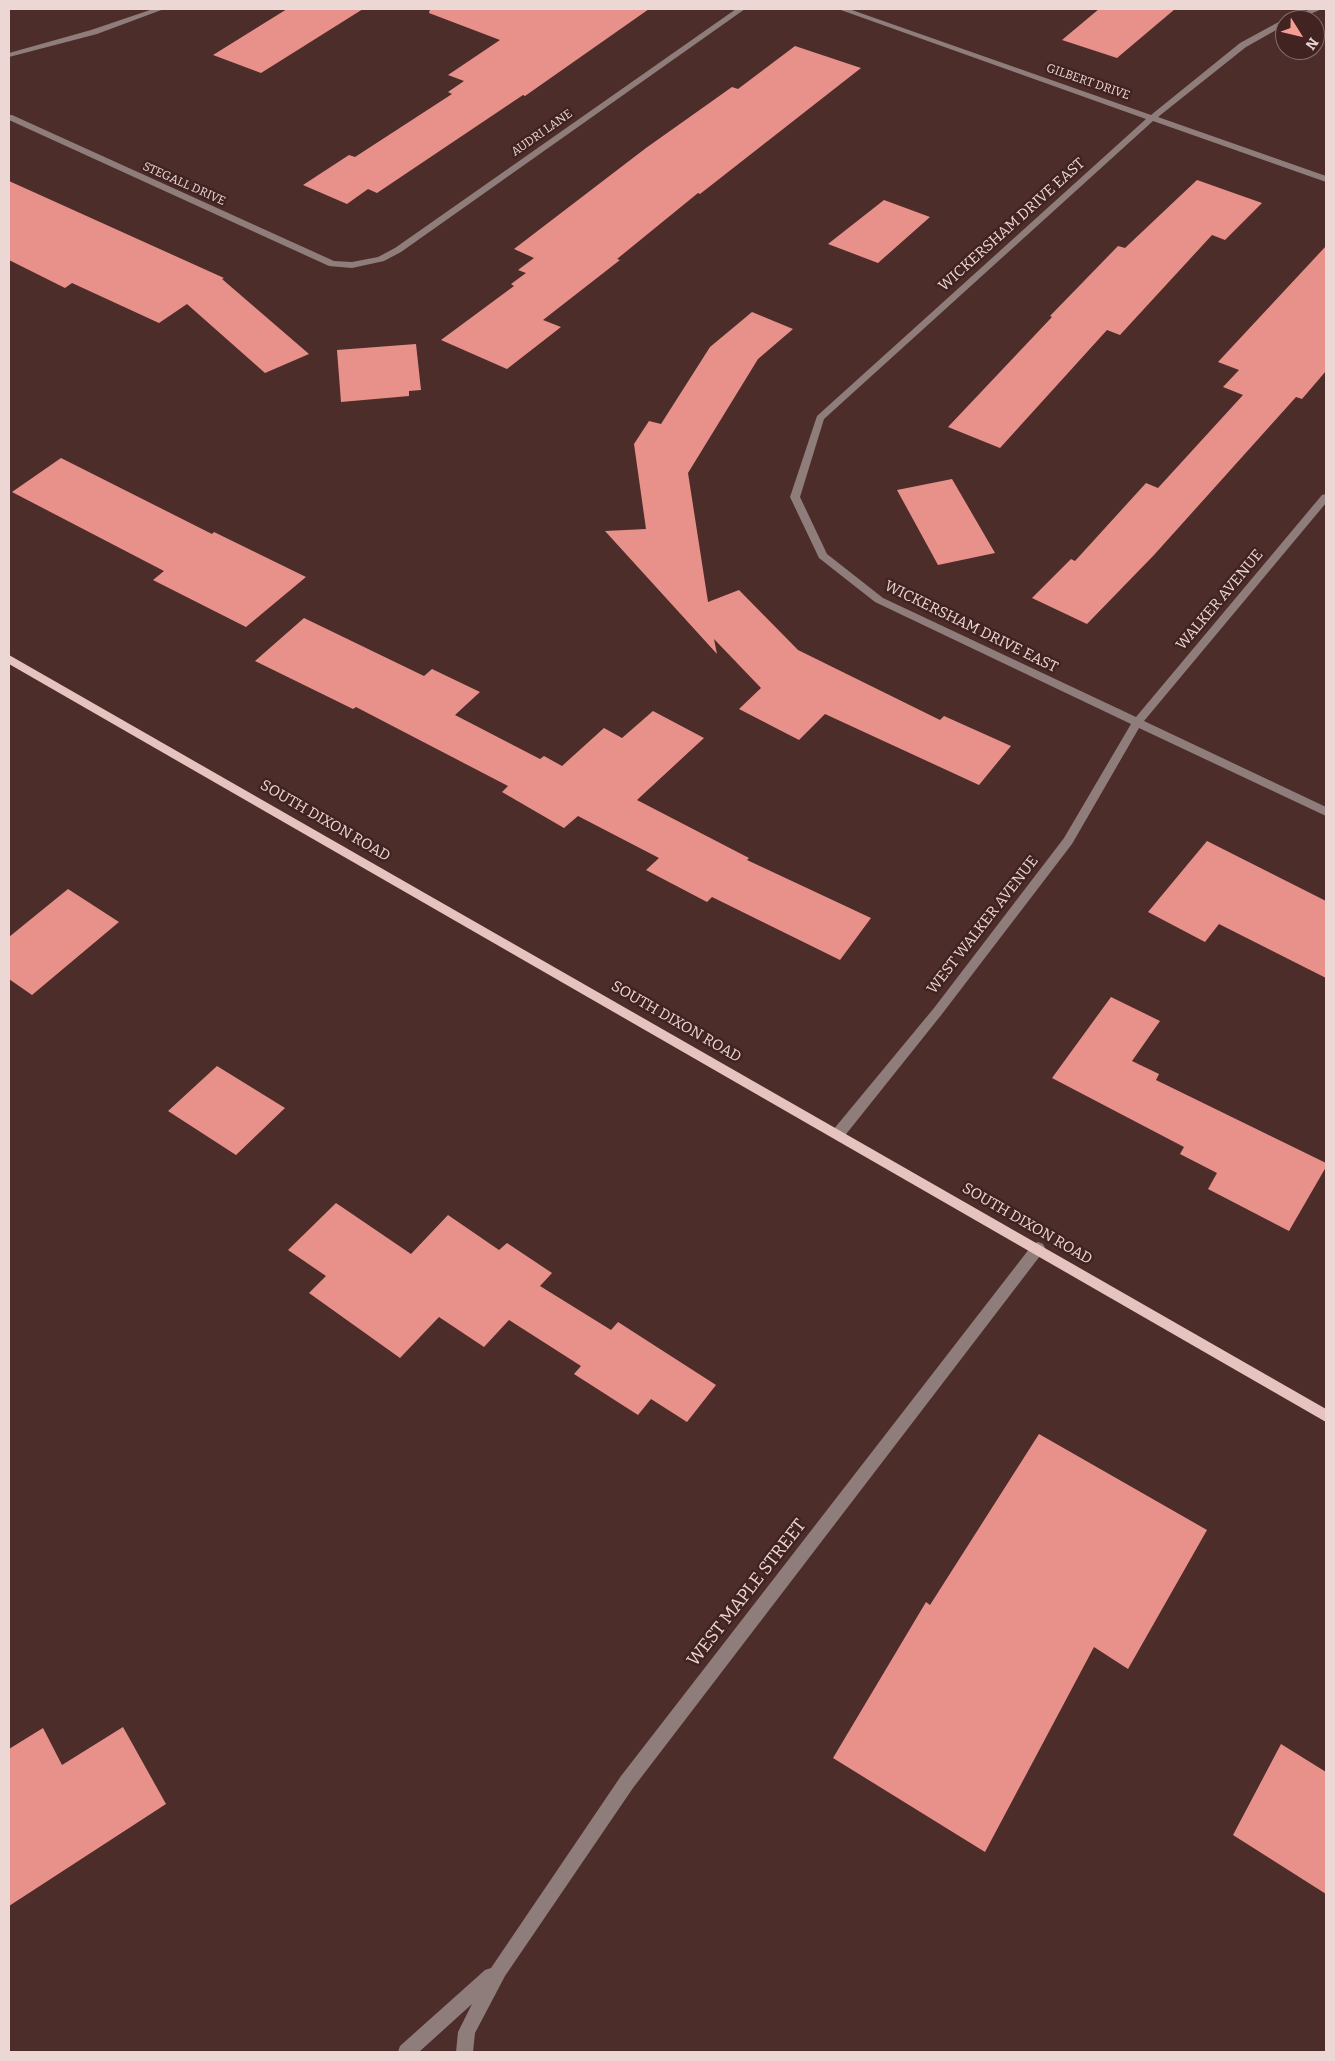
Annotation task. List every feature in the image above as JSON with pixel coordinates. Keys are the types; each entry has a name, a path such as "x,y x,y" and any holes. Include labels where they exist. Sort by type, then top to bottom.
{"main road":[{"name":"SOUTH DIXON ROAD","path":"9,659 1038,1248 1326,1416"}],"street":[{"path":"9,55 94,32 160,9"},
{"name":"AUDRI LANE","path":"352,265 381,259 398,250 741,9"},
{"name":"GILBERT DRIVE","path":"842,9 1326,179"},
{"name":"WICKERSHAM DRIVE EAST","path":"1275,28 1243,46 1152,118 820,418 795,497 823,556 879,600 1136,724 1326,812"},
{"name":"STEGALL DRIVE","path":"9,117 332,264 352,265"},
{"name":"WALKER AVENUE","path":"1136,724 1326,496"},
{"name":"WEST WALKER AVENUE","path":"838,1134 938,1011 1068,841 1136,724"},
{"name":"WEST MAPLE STREET","path":"465,2052 466,2032 499,1970 627,1782 1038,1248"},
{"name":"WEST MAPLE STREET","path":"406,2052 499,1970"}],"building":[{"path":"287,9 363,9 261,73 213,55"},
{"path":"430,9 649,9 525,96 523,95 377,193 368,189 347,204 303,185 349,155 355,157 452,94 448,92 464,81 448,75 500,40 429,13"},
{"path":"1099,9 1175,9 1117,58 1062,40"},
{"path":"795,46 861,68 700,194 698,193 617,259 620,260 543,320 561,327 507,369 441,340 514,286 511,284 526,273 518,270 534,258 514,249 646,148 732,87 738,89"},
{"path":"1197,180 1262,203 1225,240 1212,235 1120,335 1107,330 1000,448 948,427 1052,317 1050,316 1118,246 1125,248"},
{"path":"9,181 224,278 222,279 309,354 265,373 187,304 159,323 72,283 65,288 9,260"},
{"path":"884,200 930,217 878,263 828,244"},
{"path":"1326,246 1326,371 1302,399 1296,397 1154,555 1087,624 1032,598 1071,559 1075,561 1146,483 1158,488 1243,395 1223,387 1239,370 1218,362"},
{"path":"752,312 793,329 758,359 688,473 708,602 739,590 798,650 940,720 944,716 1011,746 979,785 825,714 799,740 739,709 761,688 714,639 717,654 605,531 646,529 634,444 649,421 661,424 710,347"},
{"path":"416,344 421,390 409,391 409,396 341,402 337,350"},
{"path":"61,458 212,534 214,532 306,577 246,627 153,580 164,571 12,492"},
{"path":"952,479 995,553 938,565 897,490"},
{"path":"304,618 424,676 432,669 480,692 455,715 540,759 544,756 562,766 604,728 622,738 653,711 704,738 637,800 749,858 747,860 871,918 840,960 712,897 707,902 646,870 659,858 578,816 564,828 502,792 508,786 356,707 353,709 255,661"},
{"path":"1207,841 1326,901 1326,978 1219,924 1205,942 1148,912"},
{"path":"68,889 119,922 32,995 9,979 9,937"},
{"path":"1111,997 1160,1021 1132,1061 1159,1074 1156,1080 1326,1163 1326,1167 1289,1231 1208,1189 1217,1173 1180,1154 1184,1147 1052,1078"},
{"path":"217,1066 285,1108 236,1155 168,1111"},
{"path":"336,1203 411,1254 448,1215 499,1250 507,1243 552,1273 540,1286 611,1330 618,1322 716,1385 687,1422 651,1399 638,1415 574,1374 581,1366 509,1320 484,1347 439,1317 400,1358 309,1293 326,1276 288,1250"},
{"path":"1039,1434 1207,1530 1128,1669 1094,1647 985,1852 833,1758 926,1602 930,1605"},
{"path":"123,1727 166,1804 9,1906 9,1749 43,1728 62,1765"},
{"path":"1281,1744 1326,1772 1326,1894 1233,1835"}]}
